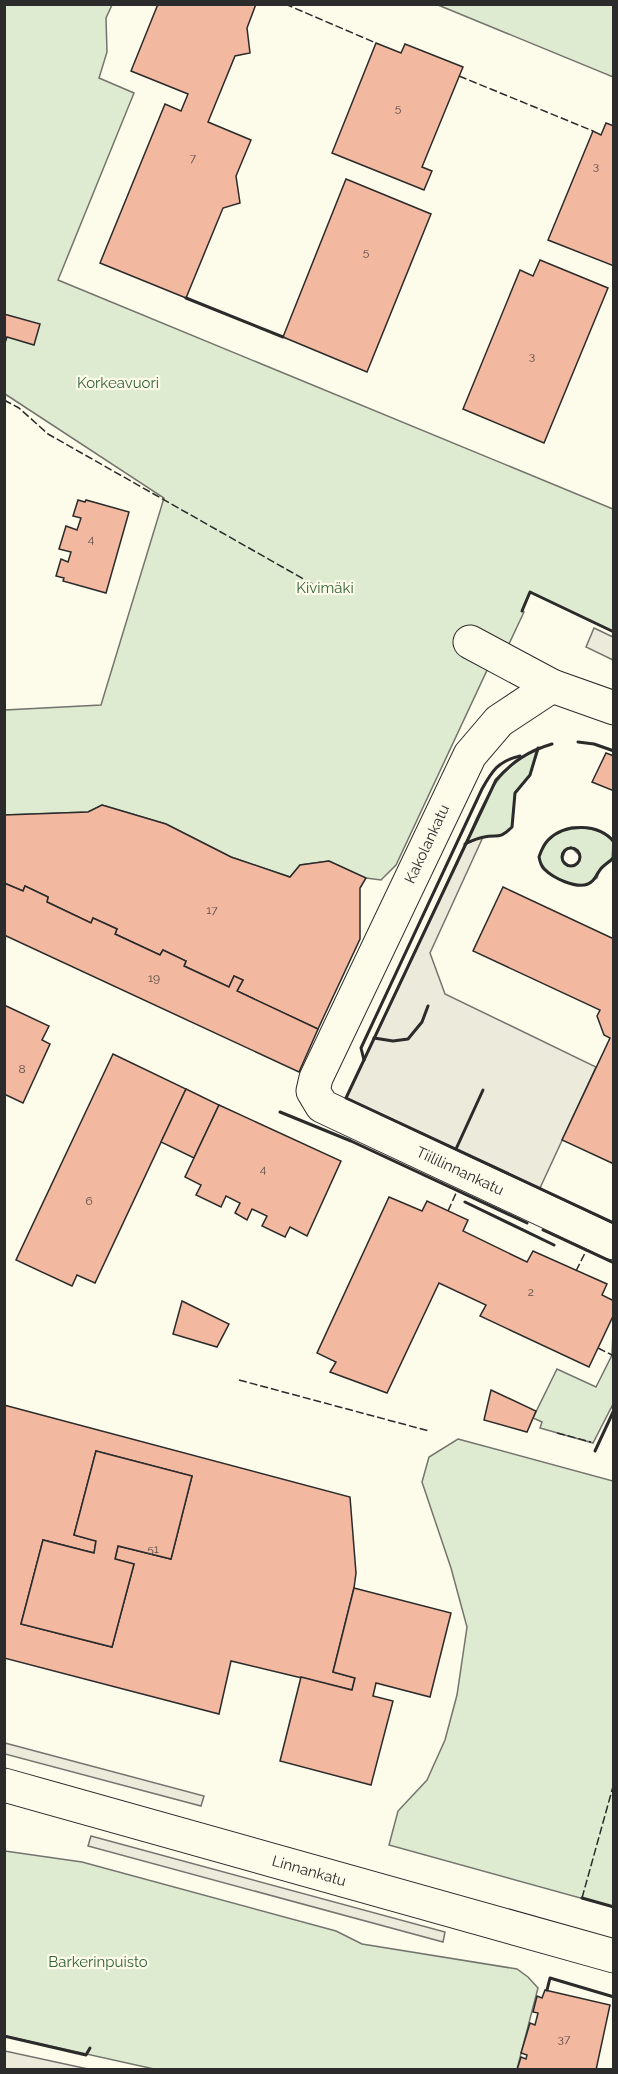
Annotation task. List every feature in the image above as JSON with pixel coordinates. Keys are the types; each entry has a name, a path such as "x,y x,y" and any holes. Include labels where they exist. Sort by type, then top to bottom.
{"street":[{"path":"470,642 552,686 614,708"},
{"name":"Kakolankatu","path":"313,1091 313,1085 321,1067 470,754 499,721 552,686"},
{"name":"Tiililinnankatu","path":"313,1091 322,1106 614,1243"},
{"name":"Linnankatu","path":"4,1785 614,1956"}],"green space":[{"name":"Kivimäki","path":"4,5 112,5 106,18 107,52 99,78 134,93 58,280 613,509 613,632 530,592 522,610 524,612 508,646 497,649 396,865 381,880 366,878 329,861 300,865 290,877 231,857 166,824 102,805 88,812 5,815 5,710 101,705 164,498 5,394"},
{"path":"438,5 613,5 613,77"},
{"path":"539,748 530,775 515,793 512,827 501,835 482,837 465,844 492,788 511,766"},
{"path":"572,827 595,830 605,834 613,842 612,860 600,869 597,878 586,884 573,884 561,880 544,868 539,857 548,842 556,834","holes":["571,847 580,856 577,863 570,866 562,860 566,849"]},
{"path":"613,1332 613,1404 593,1443 540,1428 542,1422 533,1418 557,1369 596,1387 612,1355"},
{"path":"458,1439 613,1481 613,1907 389,1845 398,1811 427,1780 445,1740 457,1695 467,1627 451,1568 422,1482 429,1457"},
{"name":"Barkerinpuisto","path":"5,1851 82,1862 336,1931 362,1944 517,1969 538,1988 517,2069 154,2069 5,2036"}],"shaded area":[{"path":"594,628 613,637 613,660 586,647"},
{"path":"483,837 430,953 445,994 596,1067 540,1188 346,1098 465,844"},
{"path":"5,1743 204,1796 201,1806 5,1754"},
{"path":"91,1836 445,1932 443,1942 88,1846"},
{"path":"5,2051 88,2069 5,2069"}],"building":[{"path":"158,4 256,4 247,28 250,53 235,56 208,122 251,140 236,176 240,203 223,208 186,298 100,263 165,104 181,111 188,94 131,71"},
{"path":"376,43 401,53 405,44 463,67 422,167 432,171 424,190 332,153"},
{"path":"606,123 614,126 614,266 548,240 593,131 601,135"},
{"path":"346,179 431,214 367,372 283,337"},
{"path":"540,260 608,288 544,443 463,409 520,270 533,276"},
{"path":"4,314 40,324 34,345 7,337 4,346"},
{"path":"78,500 85,502 86,500 129,512 106,593 63,581 64,578 56,576 61,559 68,562 71,552 59,549 66,526 77,530 81,518 73,516"},
{"path":"606,753 614,756 614,791 592,782"},
{"path":"102,805 166,824 231,857 290,877 300,865 329,861 366,878 360,888 360,939 318,1029 237,991 243,980 234,976 229,987 184,966 186,961 163,950 160,955 115,934 117,929 93,918 91,923 47,902 48,897 25,886 23,891 4,883 4,815 88,812"},
{"path":"4,883 23,891 25,886 48,897 47,902 91,923 93,918 117,929 115,934 160,955 163,950 186,961 184,966 229,987 234,976 243,980 237,991 318,1029 299,1072 4,935"},
{"path":"503,887 614,939 614,1164 562,1140 610,1038 604,1035 597,1016 600,1010 473,951"},
{"path":"4,1005 49,1026 42,1040 50,1044 23,1103 4,1094"},
{"path":"113,1054 186,1089 95,1283 77,1275 72,1286 16,1260"},
{"path":"186,1089 219,1105 194,1158 161,1142"},
{"path":"219,1105 341,1161 307,1236 290,1227 285,1237 262,1226 267,1216 252,1209 247,1220 235,1213 240,1203 226,1196 221,1207 196,1195 201,1185 185,1177"},
{"path":"389,1197 422,1211 427,1201 468,1220 463,1231 527,1262 533,1251 607,1284 602,1295 614,1301 614,1314 589,1367 480,1316 486,1305 439,1283 387,1393 330,1372 336,1362 317,1353"},
{"path":"182,1301 229,1324 217,1347 173,1334"},
{"path":"491,1390 536,1411 527,1432 484,1420"},
{"path":"4,1405 350,1497 356,1573 333,1672 355,1678 352,1690 231,1661 219,1714 4,1658","holes":["96,1451 192,1476 171,1559 118,1546 115,1559 134,1564 112,1647 21,1624 43,1540 94,1553 96,1541 74,1535"]},
{"path":"96,1451 192,1476 171,1559 118,1546 115,1559 134,1564 112,1647 21,1624 43,1540 94,1553 96,1541 74,1535"},
{"path":"354,1588 451,1613 430,1697 376,1683 373,1696 393,1701 371,1785 280,1761 301,1677 352,1690 355,1678 333,1672"},
{"path":"545,1990 610,2005 596,2070 517,2070 521,2057 526,2059 527,2055 521,2053 530,2023 535,2025 538,2013 533,2012 537,1996 542,1998"}],"fence":[{"path":"285,4 376,43"},
{"path":"459,76 593,131"},
{"path":"4,400 19,408 48,434 330,594"},
{"path":"448,1211 457,1191"},
{"path":"576,1271 586,1251"},
{"path":"598,1348 614,1356"},
{"path":"239,1380 429,1431"},
{"path":"557,1433 591,1442"},
{"path":"582,1898 614,1783"}],"wall":[{"path":"186,298 283,337"},
{"path":"522,611 530,592 614,632"},
{"path":"578,742 594,744 614,751"},
{"path":"552,744 521,758 496,780 346,1098 614,1223"},
{"path":"465,844 482,837 501,835 512,827 515,793 530,775 538,748"},
{"path":"364,1060 361,1048 482,789 496,768 520,756"},
{"path":"614,842 600,831 572,828 563,830 548,840 539,857 543,868 553,876 577,885 593,881 601,868 614,857"},
{"path":"571,848 577,851 580,857 577,863 571,866 565,863 562,857 565,851 571,848"},
{"path":"374,1038 393,1041 408,1039 422,1022 428,1006"},
{"path":"456,1149 483,1090"},
{"path":"280,1112 351,1141 527,1223"},
{"path":"465,1202 554,1245"},
{"path":"543,1230 614,1263"},
{"path":"595,1451 614,1410"},
{"path":"582,1898 614,1907"},
{"path":"547,1990 550,1978 614,1997"},
{"path":"4,2036 86,2055 90,2048"}],"park label":[{"name":"Korkeavuori","path":"118,383"}]}
